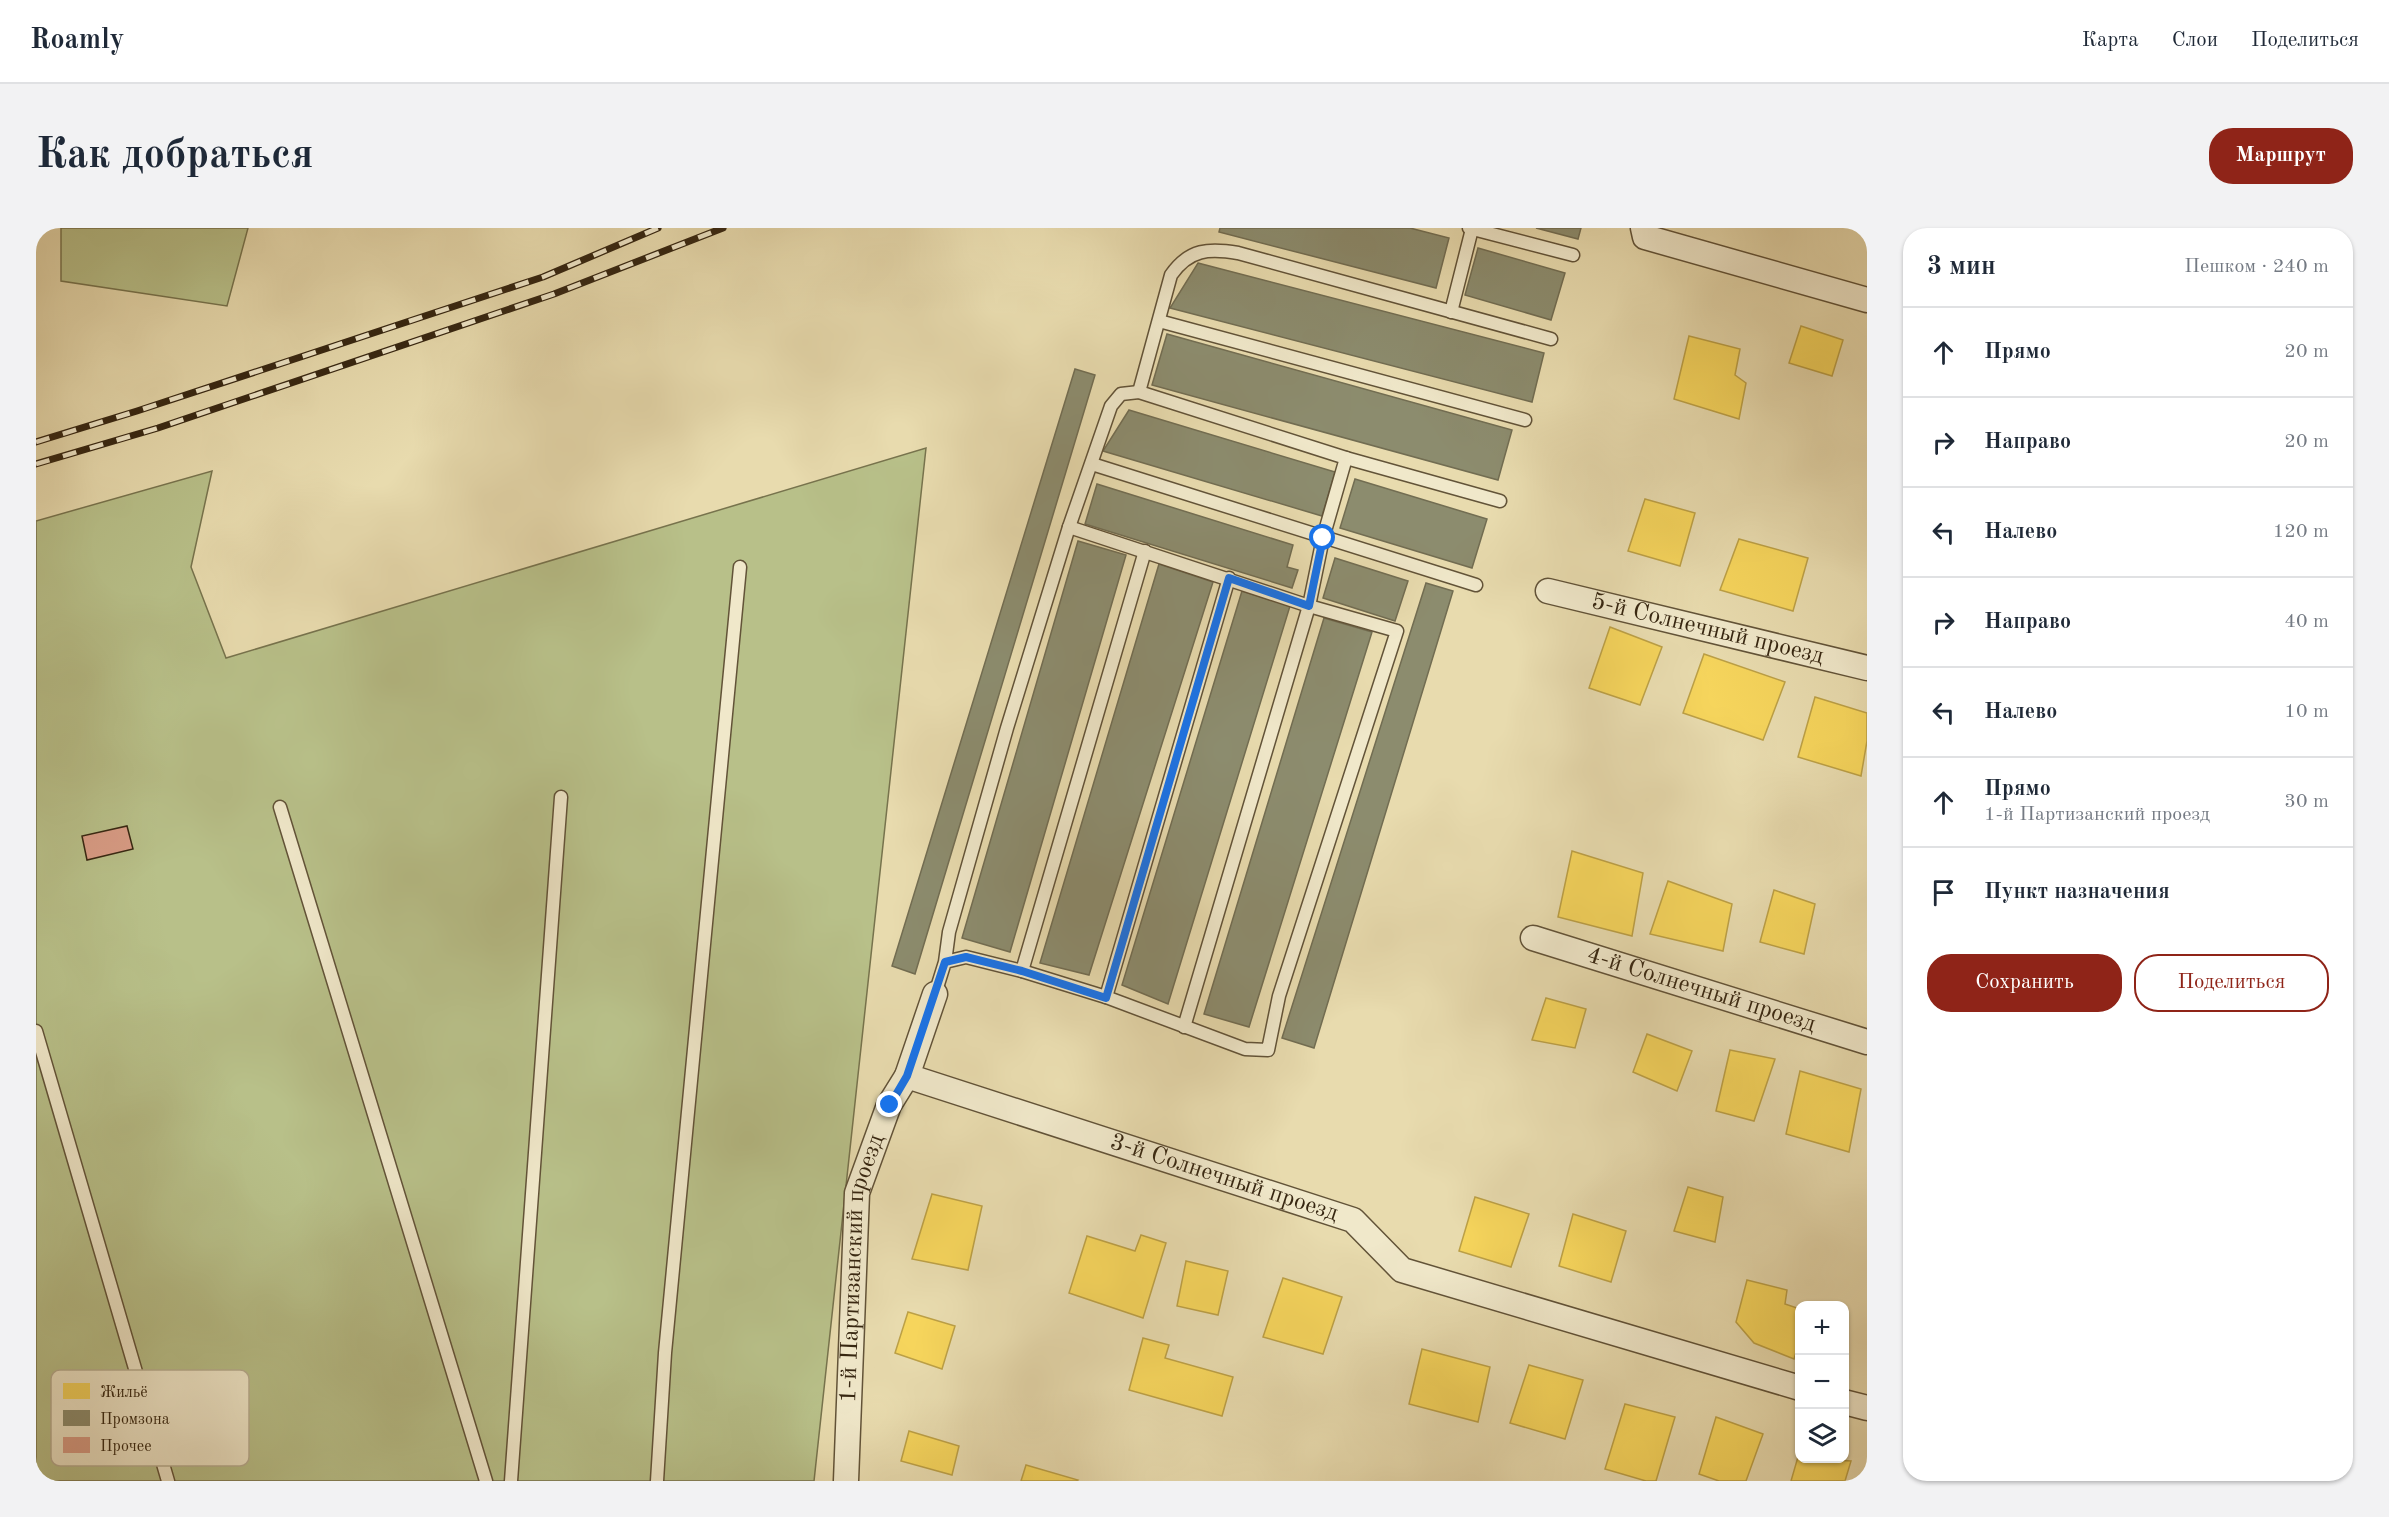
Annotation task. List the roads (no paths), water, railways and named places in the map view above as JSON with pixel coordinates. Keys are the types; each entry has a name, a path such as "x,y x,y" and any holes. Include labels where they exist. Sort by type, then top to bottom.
{"street":[{"path":"1643,228 1646,237 1867,300"},
{"name":"5-й Солнечный проезд","path":"1548,591 1867,668"},
{"name":"4-й Солнечный проезд","path":"1533,938 1867,1042"},
{"name":"1-й Партизанский проезд","path":"846,1481 857,1193 890,1105 907,1076 935,994"},
{"name":"3-й Солнечный проезд","path":"907,1076 1353,1220 1402,1270 1795,1387"},
{"path":"1849,1403 1867,1408"}],"lane":[{"path":"1451,312 1471,228 1573,255"},
{"path":"1139,392 1171,275 1183,260 1204,250 1238,253 1551,339"},
{"path":"1159,321 1525,420"},
{"path":"935,994 945,962 956,910 1069,527 1115,398 1121,394 1139,392 1346,458 1500,501"},
{"path":"1184,1027 1309,606 1323,538 1346,458"},
{"path":"1092,464 1476,585"},
{"path":"945,962 966,957 1022,971 1106,998 1245,1049 1268,1050 1279,996 1397,631 1309,606 1069,527"},
{"path":"1022,971 1145,551"},
{"path":"657,1481 666,1341 740,567"},
{"path":"1106,998 1229,578"},
{"path":"511,1481 561,797"},
{"path":"280,807 486,1481"},
{"path":"36,1031 135,1370"},
{"path":"164,1466 168,1481"}],"railway":[{"path":"36,442 543,277 658,228"},
{"path":"36,464 158,428 554,294 723,228"}]}
